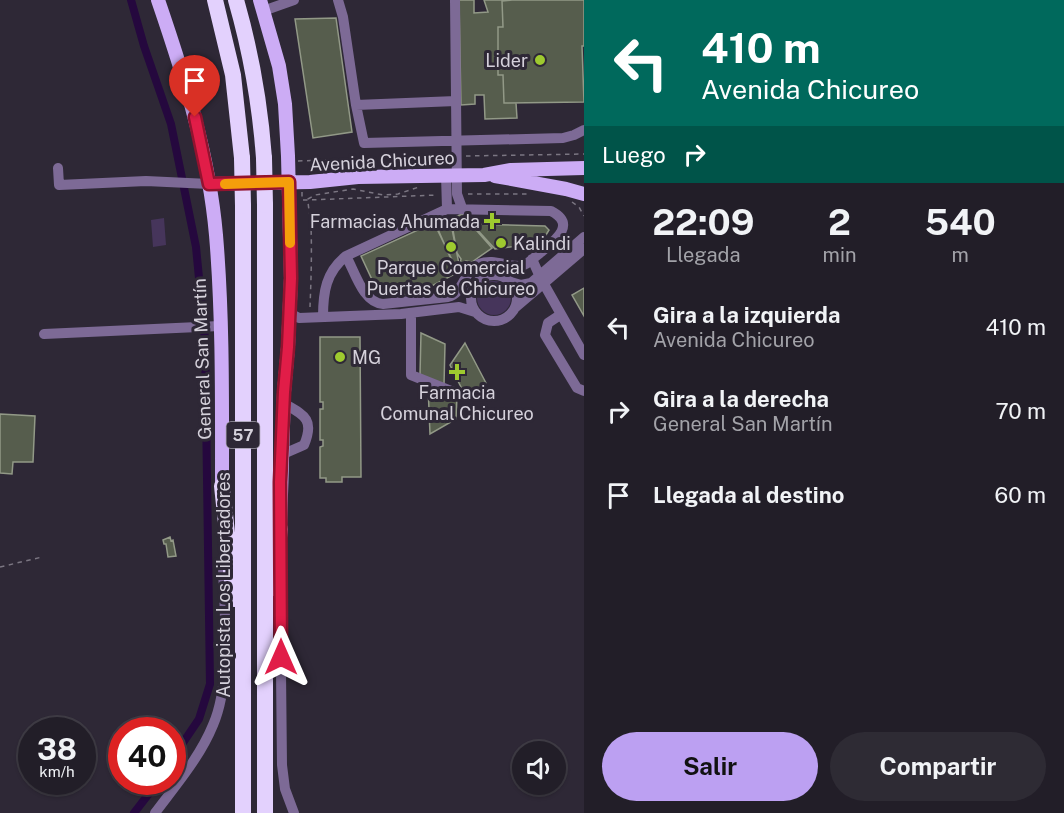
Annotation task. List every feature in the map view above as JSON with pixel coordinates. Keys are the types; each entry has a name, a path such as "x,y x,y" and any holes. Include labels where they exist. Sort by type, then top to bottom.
{"highway":[{"name":"Autopista Los Libertadores","path":"214,0 233,75 242,158 243,813"},
{"name":"57","path":"236,0 247,39 256,86 264,158 265,810"},
{"path":"222,486 237,634 243,664"},
{"path":"264,669 280,529"}],"main road":[{"name":"General San Martín","path":"158,0 191,100 209,184 216,236 220,326 222,486"},
{"path":"262,5 280,74 285,104 289,182 292,318 283,404 280,529"},
{"name":"Avenida Chicureo","path":"209,184 319,182 358,177 450,178 511,170 584,168"},
{"name":"Avenida Chicureo","path":"484,175 566,189 580,199"}],"street":[{"path":"262,5 293,0"},
{"path":"338,0 343,17 364,143 563,138 584,130"},
{"path":"447,209 454,156 453,0"},
{"path":"356,105 454,101"},
{"path":"57,168 59,185 146,181 209,184"},
{"path":"450,178 462,208"},
{"path":"323,317 324,289 337,263 346,256 447,209 555,213 562,222 560,236 526,264 520,266 495,261 480,264 470,271 457,294 453,296 375,303 369,299 346,256"},
{"path":"292,318 411,314 453,307 465,308 488,321 498,321 507,318 584,237"},
{"path":"453,307 471,293 475,285 485,276 499,275 511,282 526,285 541,280 584,249"},
{"path":"532,259 541,280 584,355"},
{"path":"511,282 517,291 516,307"},
{"path":"471,293 471,303 475,312"},
{"path":"411,314 411,375 456,393"},
{"path":"560,315 548,323 545,335 577,388 584,391"},
{"path":"44,334 220,326"},
{"path":"281,456 304,445 308,429 308,420 304,415 283,404"},
{"name":"General San Martín","path":"155,813 201,748 214,724 220,703 224,682 225,638 222,486"},
{"path":"280,529 281,758 285,789 294,813"}],"path":[{"path":"288,162 584,154"},
{"path":"310,317 309,199 315,195 352,189 383,195 398,194 450,178"},
{"path":"0,567 42,556"}],"shaded area":[{"path":"164,218 166,245 153,247 151,220"},
{"path":"494,281 506,286 511,298 506,310 494,315 482,310 477,298 482,286"}],"building":[{"path":"459,0 474,0 474,13 488,12 484,0 512,0 502,1 503,27 498,27 498,75 503,75 504,103 516,103 517,118 485,119 484,95 475,95 475,104 461,105"},
{"name":"Lider","path":"584,0 584,46 582,46 584,102 504,103 503,75 498,75 498,27 503,27 502,1"},
{"path":"336,18 352,132 313,138 295,19"},
{"path":"462,214 492,248 472,262 466,261 460,264 461,259 457,253 451,219"},
{"path":"431,220 438,222 437,227 457,273 416,294 381,294 361,256 429,225"},
{"name":"Parque Comercial Puertas de Chicureo","path":"451,224 459,264 455,266 438,231"},
{"path":"472,224 545,226 549,230 546,235 526,245 495,249"},
{"path":"584,288 584,316 572,295"},
{"path":"421,333 445,344 444,385 420,375"},
{"path":"320,337 360,337 361,477 342,477 342,482 326,482 326,478 320,478 320,447 323,446 323,440 320,440 320,409 323,409 323,402 320,402"},
{"path":"465,343 486,383 467,399 450,365"},
{"path":"428,386 457,396 456,419 430,434"},
{"path":"0,414 35,416 33,462 13,462 12,474 0,473"},
{"path":"170,537 171,541 173,540 176,556 168,557 163,540"}],"waterway":[{"path":"131,0 171,124 196,247 205,340 210,684 199,719 186,738"},
{"path":"134,813 148,795"}],"slow traffic":[{"path":"225,184 289,182 290,243"}],"place":[{"name":"Lider","path":"540,60"},
{"name":"Farmacias Ahumada","path":"492,221"},
{"name":"Kalindi","path":"501,243"},
{"name":"Parque Comercial Puertas de Chicureo","path":"451,247"},
{"name":"MG","path":"340,357"},
{"name":"Farmacia Comunal Chicureo","path":"457,372"}],"route":[{"path":"195,117 209,184 289,182 291,278 280,482 281,657"}]}
